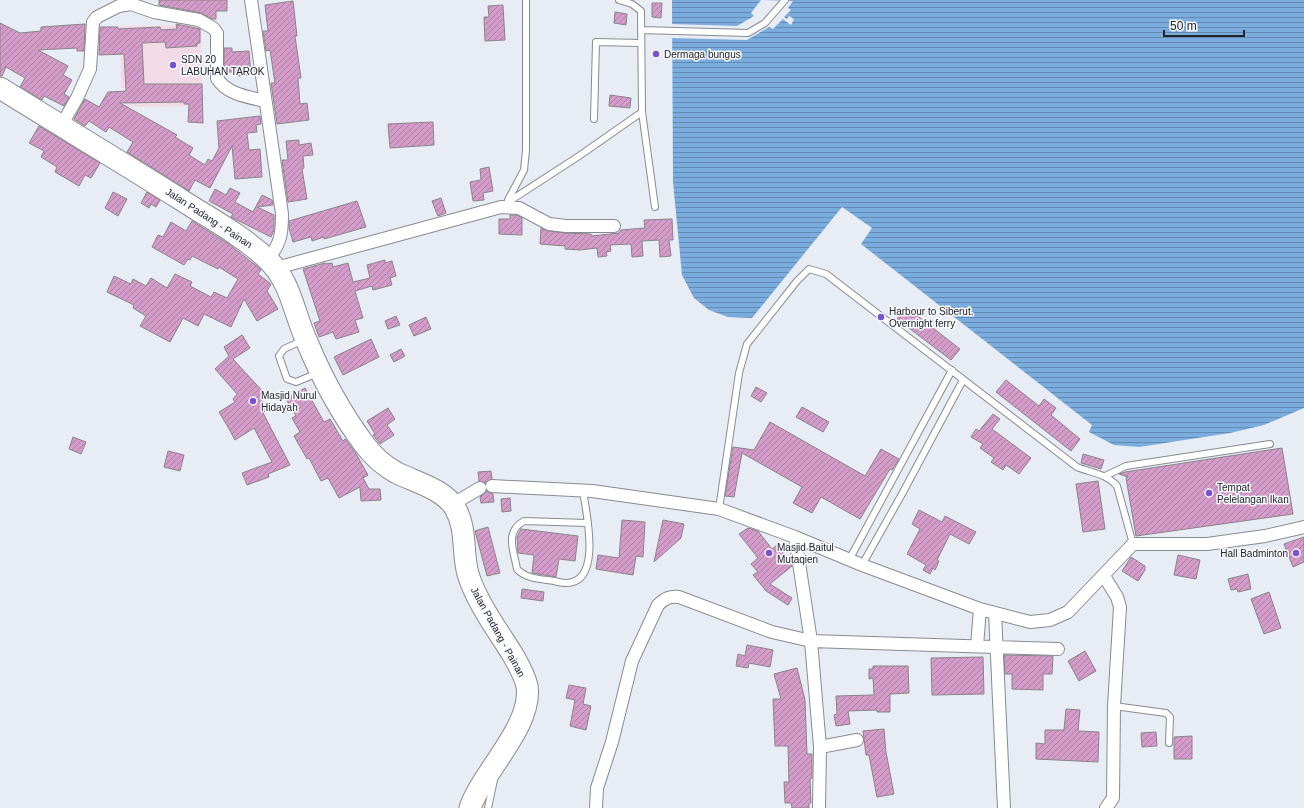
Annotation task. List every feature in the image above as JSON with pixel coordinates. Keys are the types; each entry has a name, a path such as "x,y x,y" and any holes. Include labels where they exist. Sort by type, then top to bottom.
{"highway":[{"name":"Jalan Padang - Painan","path":"0,88 250,244 272,264 290,292 305,339 320,372 342,412 365,446 394,472 441,494 453,504 461,519 468,573 475,591 518,664 527,685 527,700 522,716 501,756 473,799 470,808"}],"street":[{"path":"254,2 265,101 282,219 278,246 272,264"},
{"path":"61,126 80,93 90,69 93,22 97,17 118,3 131,4 154,12 199,20 207,23 217,33 217,78 220,83 237,93 265,101"},
{"path":"272,264 504,204 519,208 549,224 579,227 614,226"},
{"path":"492,486 583,491 715,508 795,537 849,560 980,609 1030,622 1050,620 1068,612 1133,544 1206,544 1265,536 1304,527"},
{"path":"453,504 480,488"},
{"path":"795,537 812,641 820,748 819,808"},
{"path":"1104,576 1117,597 1120,607 1114,706 1113,798 1106,808"},
{"path":"596,808 597,788 612,742 632,661 658,605 663,600 671,596 679,597 772,632 812,641 1058,649"},
{"path":"977,646 980,609"},
{"path":"995,613 1004,808"},
{"path":"820,748 857,740"}],"lane":[{"path":"504,204 524,170 526,150 526,0"},
{"path":"619,0 632,4 641,11 642,112 655,207"},
{"path":"641,30 748,33 765,23 785,0"},
{"path":"594,118 596,42 641,43"},
{"path":"504,204 579,156 642,112"},
{"path":"715,508 739,373 747,344 797,281 809,269 826,274 1077,467 1105,476 1112,480 1117,486 1133,544"},
{"path":"305,339 281,352 279,360 287,379 292,382 300,381 320,372"},
{"path":"849,560 952,370"},
{"path":"862,565 964,380"},
{"path":"1105,476 1126,466 1270,444"},
{"path":"583,491 587,523 590,555 588,566 582,575 575,581 567,583 526,577 517,569 511,538 512,531 517,525 524,521 587,523"},
{"path":"1114,706 1166,713 1170,717 1169,743"},
{"path":"488,808 501,756"}],"shaded area":[{"name":"SDN 20 LABUHAN TAROK","path":"201,25 203,106 127,107 126,88 121,88 120,26","holes":["160,27 161,42 142,43 144,82 126,83 123,29","182,29 183,48 166,48 165,30","143,84 182,84 183,102"]}],"water":[{"path":"672,0 1304,0 1304,408 1264,425 1230,433 1139,447 1114,445 1089,432 1092,425 861,244 872,228 842,207 752,318 728,317 709,310 694,298 682,275 673,182"}],"pier":[{"path":"761,0 793,1 788,8 791,10 784,17 787,19 789,16 794,19 791,25 783,19 773,29 769,27 747,40 671,38 671,24 737,26 754,16 751,13"}],"building":[{"path":"159,0 227,0 227,11 216,11 216,19 212,19 201,13 159,5"},
{"path":"293,1 297,36 295,36 301,78 298,78 300,104 307,103 309,120 277,124 271,83 275,83 270,50 266,51 263,31 268,31 265,5"},
{"path":"652,3 662,3 661,18 652,17"},
{"path":"503,5 505,40 485,41 484,17 489,17 488,6"},
{"path":"615,12 627,14 626,25 614,23"},
{"path":"0,23 20,33 41,31 41,27 85,24 84,51 77,51 77,48 38,50 68,66 63,75 72,80 64,94 69,97 64,106 44,96 42,100 20,87 25,78 6,67 2,76 0,76"},
{"path":"176,24 200,29 200,43 197,43 197,46 166,48 165,42 142,43 144,84 202,84 203,123 188,122 189,104 184,104 184,102 120,103 177,135 175,137 193,148 189,155 205,165 208,159 212,161 219,148 217,121 260,116 261,124 256,125 257,132 247,133 249,150 260,149 262,177 235,179 232,146 210,188 195,180 189,191 127,152 133,142 109,127 106,132 89,121 85,126 74,119 85,99 99,107 108,92 126,91 124,54 99,55 100,27 118,27 118,29 160,27 161,30 177,29"},
{"path":"224,48 232,48 232,52 249,51 251,75 236,76 236,72 224,72"},
{"path":"610,95 631,98 630,108 609,106"},
{"path":"433,122 434,145 390,148 388,124"},
{"path":"39,126 100,163 91,178 85,175 79,186 55,172 57,167 41,157 44,151 29,143"},
{"path":"299,140 299,145 311,143 313,155 303,156 304,168 302,169 307,199 288,202 282,160 288,160 286,141"},
{"path":"489,167 493,191 483,193 484,200 473,201 470,182 481,180 480,169"},
{"path":"230,188 240,193 235,202 253,212 262,195 272,200 273,205 257,207 274,215 274,230 271,237 231,217 233,214 209,201 215,189 226,195"},
{"path":"113,192 127,199 118,216 105,208"},
{"path":"147,192 160,200 156,207 151,204 149,208 141,203"},
{"path":"441,198 446,213 438,216 432,201"},
{"path":"357,201 366,227 324,239 324,237 312,241 311,237 293,242 289,228 289,221"},
{"path":"510,215 517,215 522,218 522,235 499,234 499,219 510,219"},
{"path":"672,219 673,240 669,240 671,256 660,257 659,240 642,241 643,256 632,257 631,244 610,245 611,251 606,252 607,256 598,257 597,248 580,250 565,249 565,246 540,244 541,228 548,231 591,234 592,236 619,233 621,230 645,228 644,220"},
{"path":"192,221 230,245 261,270 258,274 271,284 267,291 278,309 257,321 244,299 231,327 204,314 198,326 183,318 170,342 140,326 146,316 133,308 134,305 107,292 114,276 131,284 133,279 146,286 151,278 167,288 175,274 192,282 190,286 211,297 214,292 227,298 238,279 219,267 218,269 192,256 184,265 152,247 158,235 163,237 171,222 186,231"},
{"path":"385,260 385,263 392,261 396,276 390,278 392,285 373,290 372,286 355,291 363,318 355,320 359,332 336,339 333,332 319,337 314,323 320,321 303,269 325,263 332,263 333,267 348,263 353,282 370,278 367,265"},
{"path":"906,307 960,349 951,360 897,319"},
{"path":"396,316 400,325 388,329 385,321"},
{"path":"426,317 431,329 414,336 409,325"},
{"path":"242,335 250,348 233,359 266,395 261,398 266,410 263,413 290,465 268,474 269,477 247,485 242,473 272,462 254,428 235,440 219,412 235,402 233,399 237,394 215,369 229,356 224,347"},
{"path":"371,339 379,357 343,375 334,357"},
{"path":"401,349 405,356 394,362 390,355"},
{"path":"1006,380 1039,406 1044,399 1056,408 1051,415 1080,439 1071,451 996,392"},
{"path":"756,387 767,393 761,402 751,396"},
{"path":"305,388 324,422 330,419 343,441 345,439 355,452 368,475 363,478 369,489 380,489 381,500 361,501 360,487 339,498 328,478 321,481 309,458 307,459 294,436 300,432 292,418 296,416 286,399"},
{"path":"802,407 829,422 823,432 796,417"},
{"path":"388,408 395,419 387,425 394,435 380,444 373,435 375,434 367,421"},
{"path":"993,414 1000,419 992,429 1031,458 1019,474 1006,465 1003,470 991,462 994,458 980,448 983,444 971,437 976,429 979,431"},
{"path":"770,422 865,476 881,449 899,459 892,470 890,469 860,519 821,497 812,513 793,503 802,487 742,453 734,497 725,496 733,447 754,450"},
{"path":"73,437 86,442 81,454 69,449"},
{"name":"Tempat Pelelangan Ikan","path":"1282,448 1293,514 1136,536 1126,478 1128,477 1119,474"},
{"path":"168,451 184,455 180,471 164,467"},
{"path":"1083,454 1104,460 1101,469 1081,463"},
{"path":"491,471 492,479 485,483 479,481 478,472"},
{"path":"1098,481 1105,529 1083,532 1076,484"},
{"path":"487,491 493,494 494,502 481,503 480,497"},
{"path":"510,498 511,511 502,512 501,499"},
{"path":"919,510 942,522 945,516 976,532 969,544 950,534 937,560 939,561 935,570 933,568 930,574 923,570 926,565 907,554 920,529 912,524"},
{"path":"622,520 645,522 643,557 636,556 633,575 596,569 598,555 619,558"},
{"path":"663,520 684,524 681,538 654,562"},
{"path":"488,527 500,573 487,576 475,531"},
{"name":"Masjid Baitul Mutaqien","path":"748,528 758,531 772,549 777,545 791,563 792,566 770,584 792,598 788,605 766,591 753,575 758,572 751,564 758,558 739,534"},
{"path":"521,529 578,536 575,561 559,559 556,577 532,573 534,555 518,553 517,537"},
{"name":"Hall Badminton","path":"1304,537 1304,562 1293,567 1284,544"},
{"path":"1178,555 1200,560 1196,579 1174,575"},
{"path":"1131,557 1145,566 1145,570 1138,581 1122,571"},
{"path":"1248,574 1251,589 1238,592 1237,589 1231,590 1228,579"},
{"path":"522,589 544,592 543,601 521,598"},
{"path":"1269,592 1281,628 1264,634 1251,599"},
{"path":"747,645 773,650 770,667 749,663 748,668 736,666 738,654 745,656"},
{"path":"1085,651 1096,671 1079,681 1068,661"},
{"path":"1004,655 1053,656 1052,674 1043,674 1043,690 1012,689 1012,674 1005,674"},
{"path":"983,657 984,694 932,695 931,658"},
{"path":"873,666 908,666 909,693 890,694 890,712 877,712 877,710 848,711 850,724 836,726 834,715 837,714 836,696 874,695 873,678 869,679 869,669 873,669"},
{"path":"797,668 805,700 807,754 812,754 812,778 810,779 811,803 809,803 809,808 792,808 791,803 785,803 784,782 789,782 788,746 775,746 773,699 781,699 774,674"},
{"path":"569,685 586,688 583,704 591,706 586,730 570,726 575,700 566,698"},
{"path":"1066,709 1080,710 1078,731 1099,732 1098,762 1036,759 1036,743 1045,744 1045,730 1064,730"},
{"path":"884,729 886,752 894,794 877,797 869,755 866,755 863,731"},
{"path":"1156,732 1157,746 1142,747 1141,733"},
{"path":"1192,736 1192,759 1174,759 1174,737"}],"place":[{"name":"Dermaga bungus","path":"656,54"},
{"name":"SDN 20 LABUHAN TAROK","path":"173,65"},
{"name":"Harbour to Siberut. Overnight ferry","path":"881,317"},
{"name":"Masjid Nurul Hidayah","path":"253,401"},
{"name":"Tempat Pelelangan Ikan","path":"1209,493"},
{"name":"Masjid Baitul Mutaqien","path":"769,553"},
{"name":"Hall Badminton","path":"1296,553"}]}
